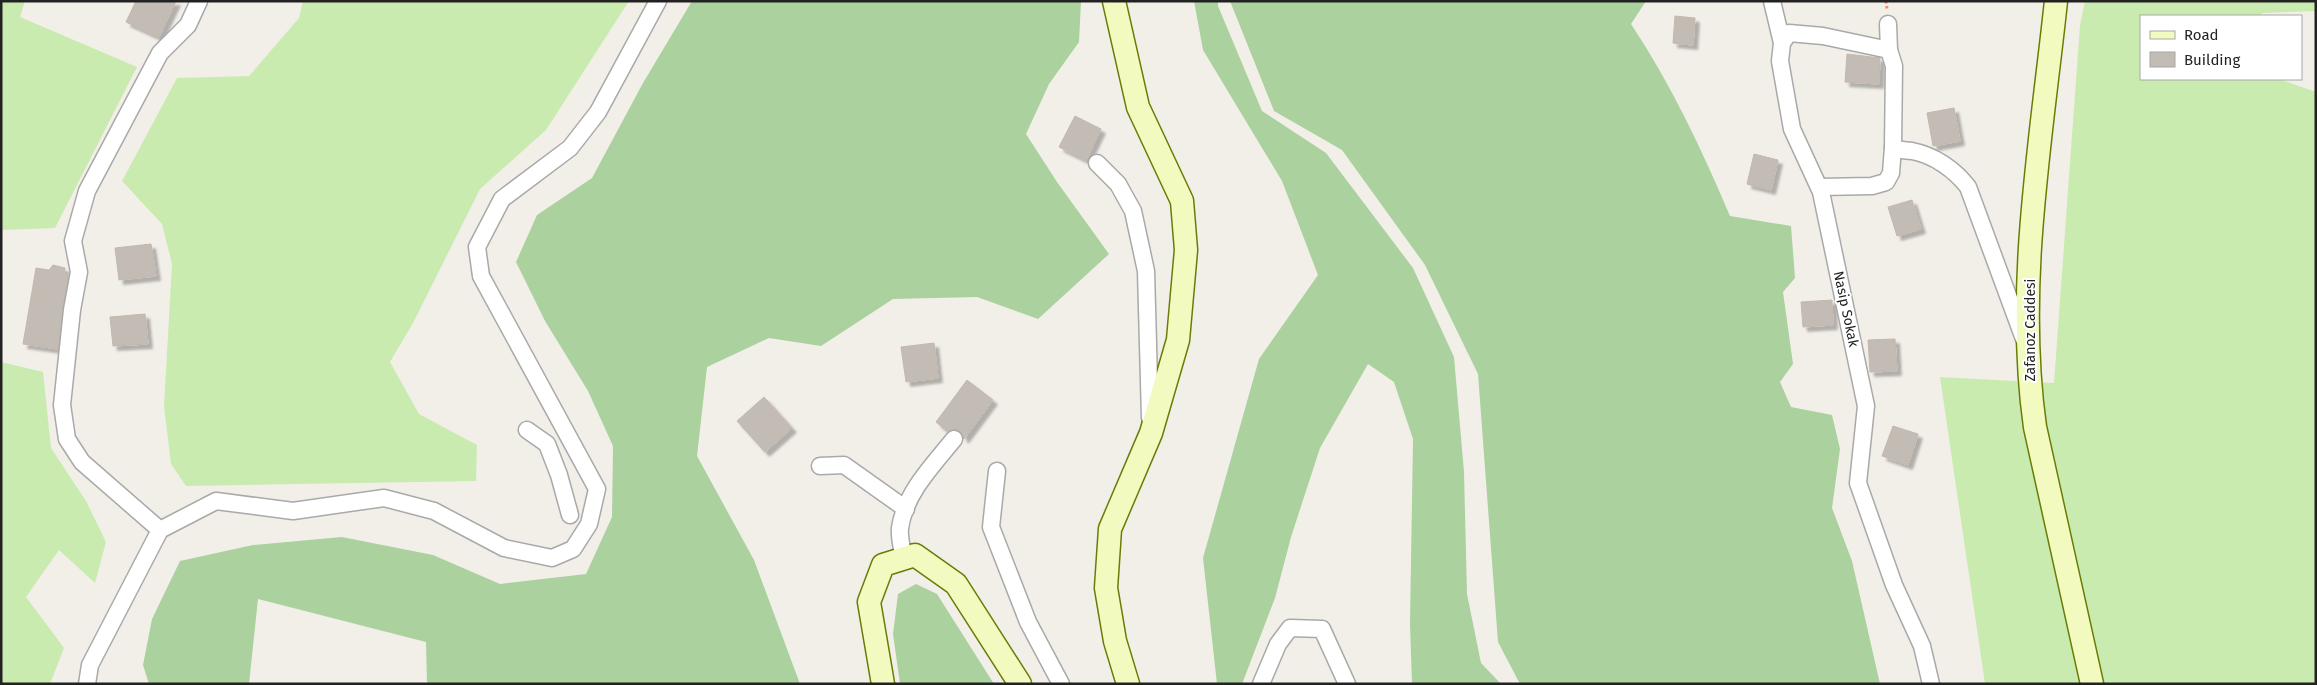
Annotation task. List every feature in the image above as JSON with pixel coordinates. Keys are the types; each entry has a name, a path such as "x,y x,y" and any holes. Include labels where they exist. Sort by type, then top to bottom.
{"street":[{"path":"160,530 82,462 67,439 62,406 72,310 79,272 73,241 87,191 160,53 188,25 199,1"},
{"path":"89,683 90,665 160,530 216,501 292,511 384,498 434,511 504,548 552,558 573,549 589,524 597,489 481,276 477,247 502,199 570,148 598,112 658,1"},
{"path":"1114,1 1138,107 1182,201 1185,240 1178,340 1150,433 1110,529 1106,588 1115,641 1128,684"},
{"name":"Nasip Sokak","path":"1772,1 1782,43 1780,61 1792,129 1819,187 1866,406 1858,483 1894,585 1922,646 1931,684"},
{"name":"Zafanoz Caddesi","path":"2056,1 2033,195 2027,348 2030,388 2036,427 2092,684"},
{"path":"1819,187 1872,186 1886,182 1891,173 1894,66 1889,50 1888,24"},
{"path":"1782,43 1789,33 1823,36 1889,50"},
{"path":"1893,147 1900,151 1913,152 1940,162 1960,176 1968,187 2027,348"},
{"path":"1097,162 1118,184 1133,211 1146,270 1150,433"},
{"path":"547,444 564,428"},
{"path":"527,430 547,444 559,475 570,515"},
{"path":"904,559 900,529 906,508 922,480 954,439"},
{"path":"820,466 844,465 906,508"},
{"path":"997,471 991,528 1028,622 1061,684"},
{"path":"883,684 869,602 883,565 915,555 956,584 1020,684"},
{"path":"1260,684 1278,644 1290,628 1322,629 1347,684"}],"green space":[{"path":"1,1 25,1 20,17 137,67 55,228 1,230"},
{"path":"303,1 629,1 546,130 480,189 413,323 390,362 419,414 477,445 476,481 186,486 171,464 164,406 172,264 162,224 122,181 177,78 249,76 299,18"},
{"path":"692,1 1081,1 1079,42 1049,84 1026,134 1057,182 1109,254 1038,319 977,297 893,299 821,346 769,338 707,367 697,456 754,560 800,684 427,684 426,642 258,599 249,684 149,684 143,665 152,619 180,561 253,545 342,537 433,555 500,584 586,574 612,517 613,446 588,391 545,321 516,262 537,215 592,178 643,83"},
{"path":"1194,1 1218,1 1218,6 1262,111 1326,153 1413,268 1454,357 1464,472 1467,594 1481,663 1501,684 1412,684 1410,624 1413,439 1394,382 1368,364 1320,448 1291,537 1275,598 1242,684 1217,684 1203,558 1259,359 1318,275 1282,181 1203,50"},
{"path":"1230,1 1646,1 1631,24 1646,47 1685,118 1730,216 1791,226 1795,278 1783,292 1793,364 1780,382 1791,407 1832,415 1840,449 1832,508 1852,561 1880,684 1520,684 1498,642 1478,374 1425,265 1342,150 1274,111"},
{"path":"2085,1 2316,1 2316,11 2262,13 2261,15 2140,15 2140,80 2282,80 2316,92 2316,684 1985,684 1940,377 2054,383 2080,25"},
{"path":"1,362 43,372 51,448 86,501 106,542 95,583 59,550 26,597 64,648 50,684 1,684"},
{"path":"916,584 937,594 994,684 900,684 893,634 898,594"}],"building":[{"path":"136,1 176,1 159,37 126,22"},
{"path":"1675,16 1695,18 1693,45 1673,43"},
{"path":"1847,54 1880,58 1879,84 1845,82"},
{"path":"1954,108 1960,141 1933,146 1927,113"},
{"path":"1075,116 1101,129 1086,160 1059,147"},
{"path":"1754,154 1778,160 1771,190 1747,184"},
{"path":"1912,200 1921,229 1897,236 1888,207"},
{"path":"151,244 156,276 119,280 115,248"},
{"path":"53,265 65,268 64,274 68,275 58,349 23,344 36,268 49,270"},
{"path":"1832,300 1833,325 1803,327 1801,302"},
{"path":"145,314 148,344 113,346 110,317"},
{"path":"1895,339 1897,371 1870,372 1868,340"},
{"path":"934,343 938,378 906,382 901,347"},
{"path":"967,380 993,400 964,439 960,431 955,429 948,432 936,422"},
{"path":"764,397 792,428 765,452 737,421"},
{"path":"1893,426 1918,434 1908,465 1882,456"}]}
